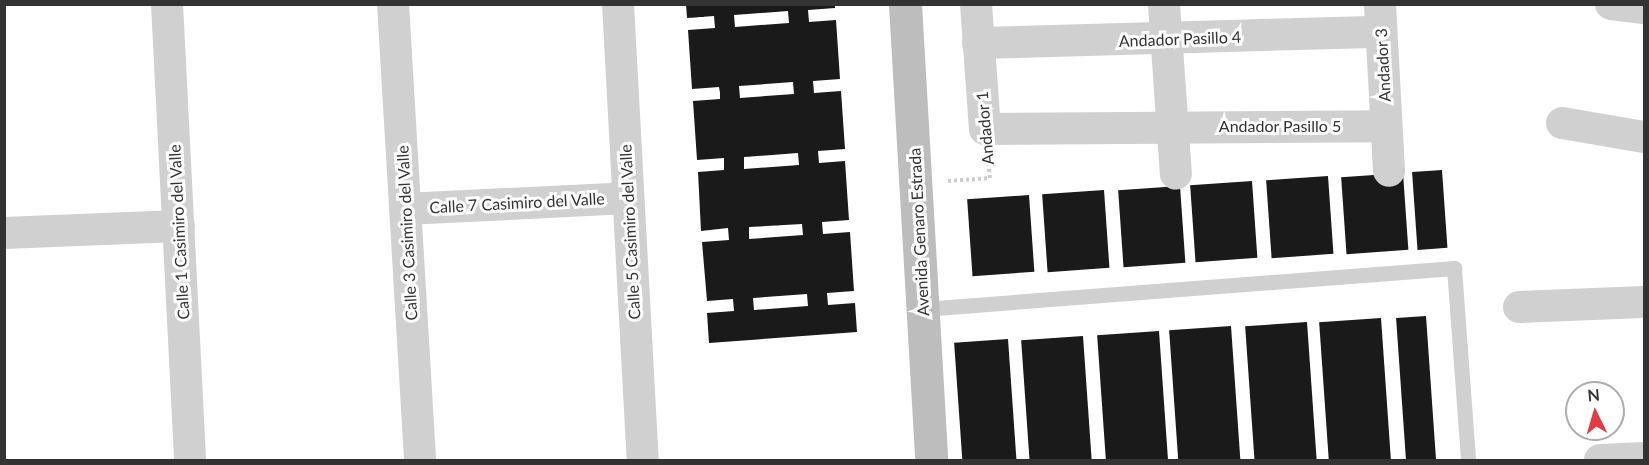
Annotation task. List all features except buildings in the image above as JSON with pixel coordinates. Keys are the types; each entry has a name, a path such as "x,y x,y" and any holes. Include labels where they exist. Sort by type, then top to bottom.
{"street":[{"name":"Calle 1 Casimiro del Valle","path":"168,4 190,460"},
{"name":"Calle 3 Casimiro del Valle","path":"393,4 420,460"},
{"name":"Calle 5 Casimiro del Valle","path":"618,4 643,460"},
{"name":"Avenida Genaro Estrada","path":"905,4 917,182 931,460"},
{"name":"Andador 1","path":"976,4 985,129"},
{"path":"1164,4 1176,174"},
{"name":"Andador Pasillo 4","path":"978,43 1165,40 1380,18"},
{"name":"Andador 3","path":"1380,18 1389,171"},
{"path":"1562,123 1644,137"},
{"name":"Andador Pasillo 5","path":"985,129 1386,126"},
{"name":"Calle 7 Casimiro del Valle","path":"405,209 628,198"},
{"path":"4,233 179,226"},
{"path":"1519,307 1644,302"},
{"path":"1600,460 1644,458"}],"lane":[{"path":"923,309 1454,268 1468,460"}],"path":[{"name":"Andador 1","path":"917,182 990,178 985,129"}]}
